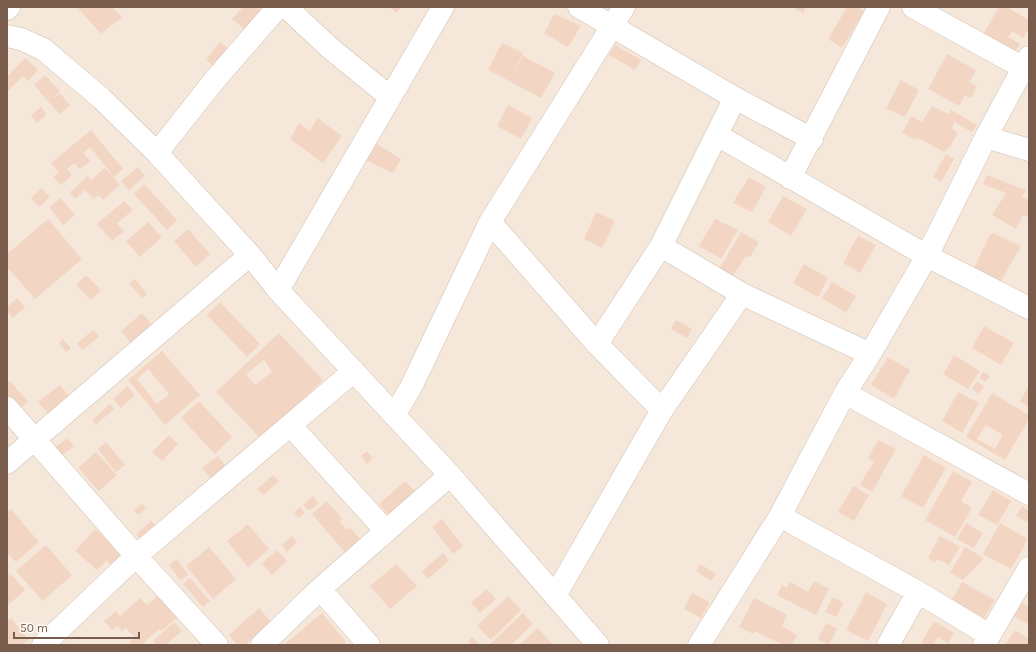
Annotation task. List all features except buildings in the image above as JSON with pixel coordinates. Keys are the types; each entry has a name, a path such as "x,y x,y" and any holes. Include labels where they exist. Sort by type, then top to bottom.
{"street":[{"path":"278,290 443,7"},
{"path":"579,7 614,26 735,98 812,139"},
{"path":"395,414 411,387 490,222 614,26 624,7"},
{"path":"790,178 812,139 879,7"},
{"path":"699,645 780,516 845,393 870,354 927,256 986,137 1026,62 912,7"},
{"path":"157,153 194,105 287,8 330,48 390,97"},
{"path":"7,36 21,39 43,48 101,98 157,153 250,255 278,290 395,414 450,475 598,645"},
{"path":"598,344 661,246 735,98"},
{"path":"717,135 927,256 1029,308"},
{"path":"986,137 1029,150"},
{"path":"490,222 598,344 662,410"},
{"path":"661,246 742,294 870,354"},
{"path":"7,463 34,438 250,255"},
{"path":"555,596 662,410 742,294"},
{"path":"43,645 136,556 354,371"},
{"path":"845,393 1029,494"},
{"path":"7,408 136,556 217,645"},
{"path":"291,426 386,531"},
{"path":"262,645 320,589 450,475"},
{"path":"780,516 918,592 987,640 1029,568"},
{"path":"320,589 362,642"},
{"path":"888,645 918,592"}],"shaded area":[{"path":"7,7 1029,7 1029,645 7,645"}]}
